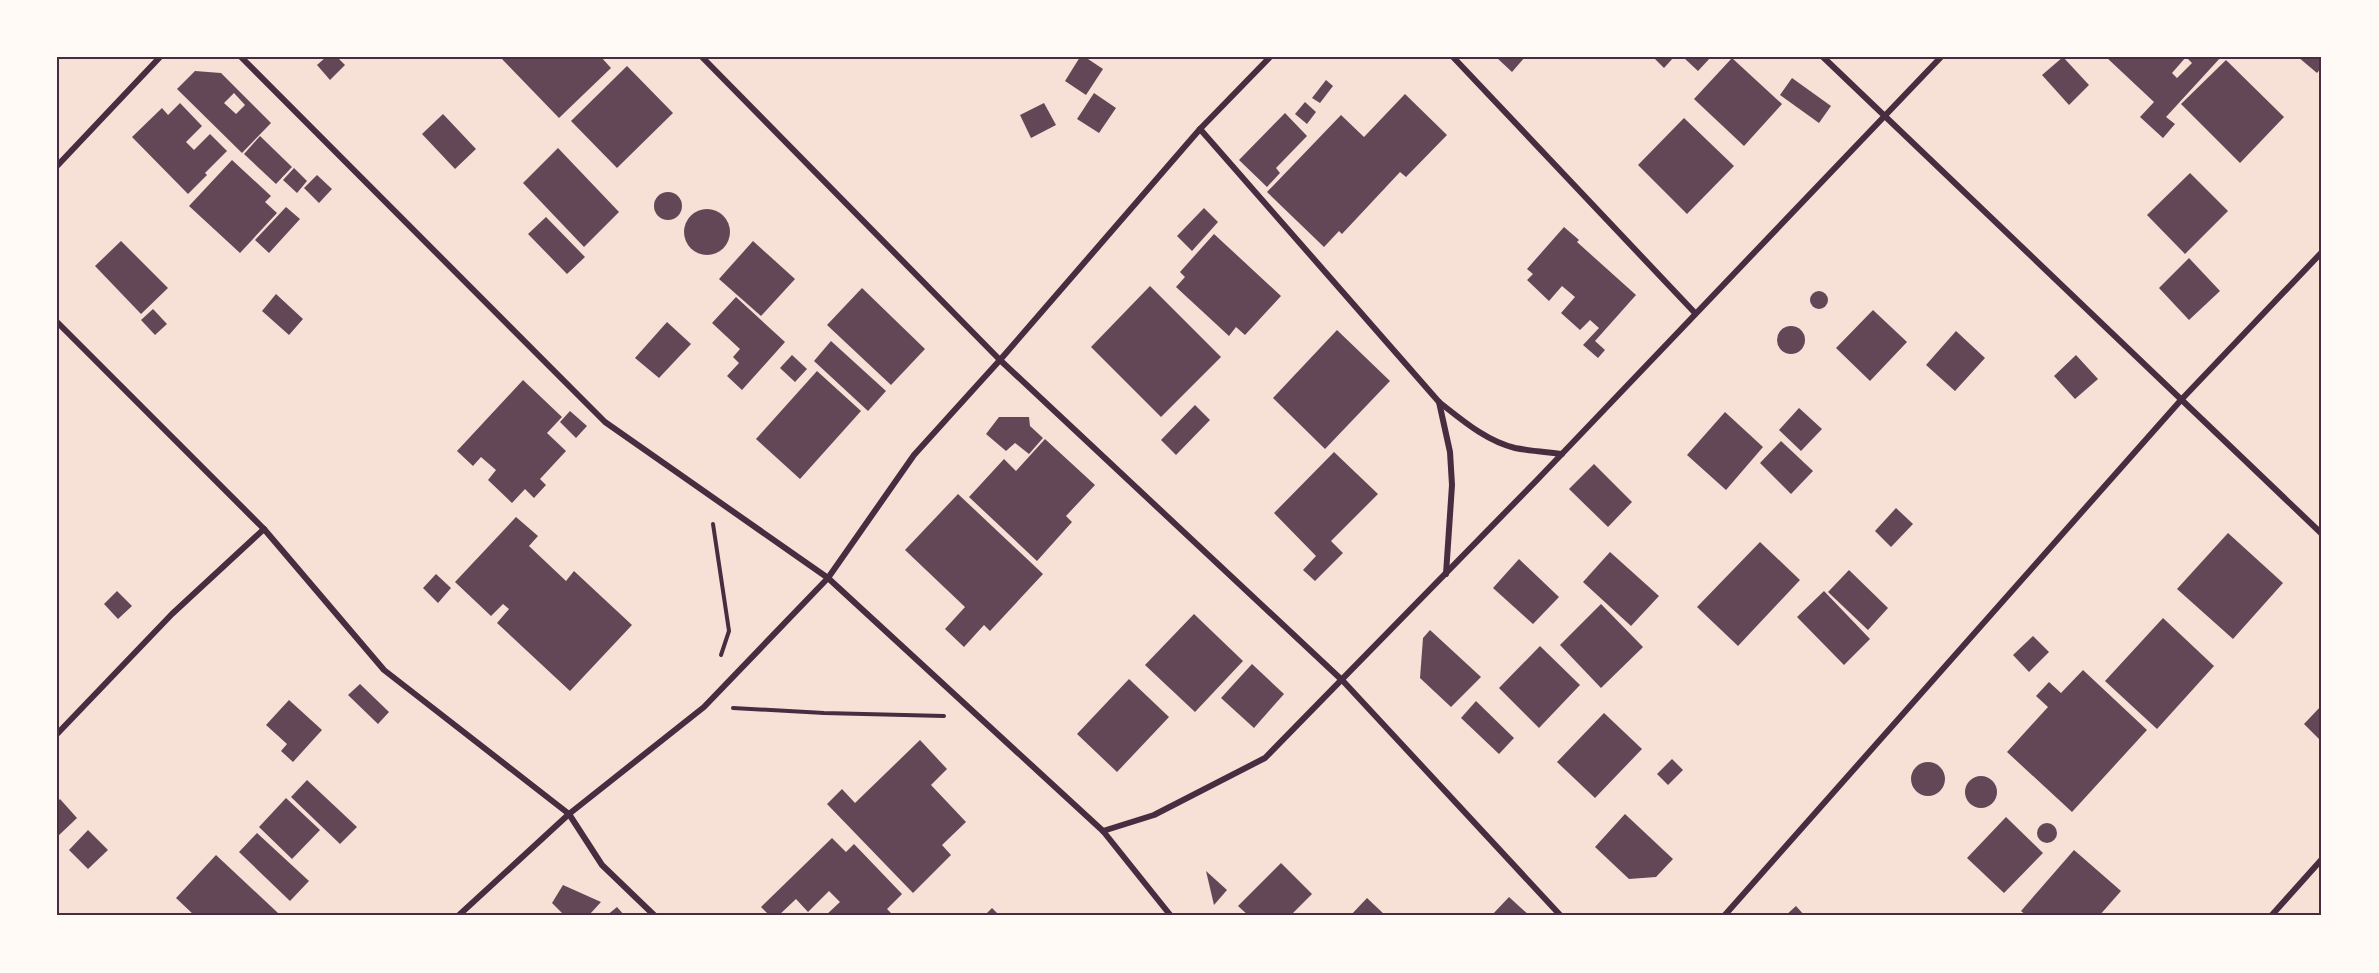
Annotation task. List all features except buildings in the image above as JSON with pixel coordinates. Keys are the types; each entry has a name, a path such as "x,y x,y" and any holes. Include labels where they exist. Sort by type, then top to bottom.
{"street":[{"path":"57,166 160,57"},
{"path":"241,57 605,422 828,578 1102,831 1171,916"},
{"path":"702,57 1000,360 1343,681 1561,916"},
{"path":"710,63 716,57"},
{"path":"458,916 569,814 704,707 828,578 914,455 1000,360 1200,129 1270,57"},
{"path":"1453,57 1695,313"},
{"path":"1823,57 2322,534"},
{"path":"1102,831 1154,815 1266,758 1562,454 1941,57"},
{"path":"1200,129 1439,402 1467,424 1496,442 1516,448 1562,454"},
{"path":"1724,916 2181,400 2322,252"},
{"path":"57,322 264,529 384,670 569,814 602,865 655,916"},
{"path":"1439,402 1450,452 1452,485 1446,574"},
{"path":"57,734 171,614 264,529"},
{"path":"2271,916 2322,859"}],"path":[{"path":"708,495 729,631 718,663"},
{"path":"704,707 824,713 927,714 981,719"}]}
